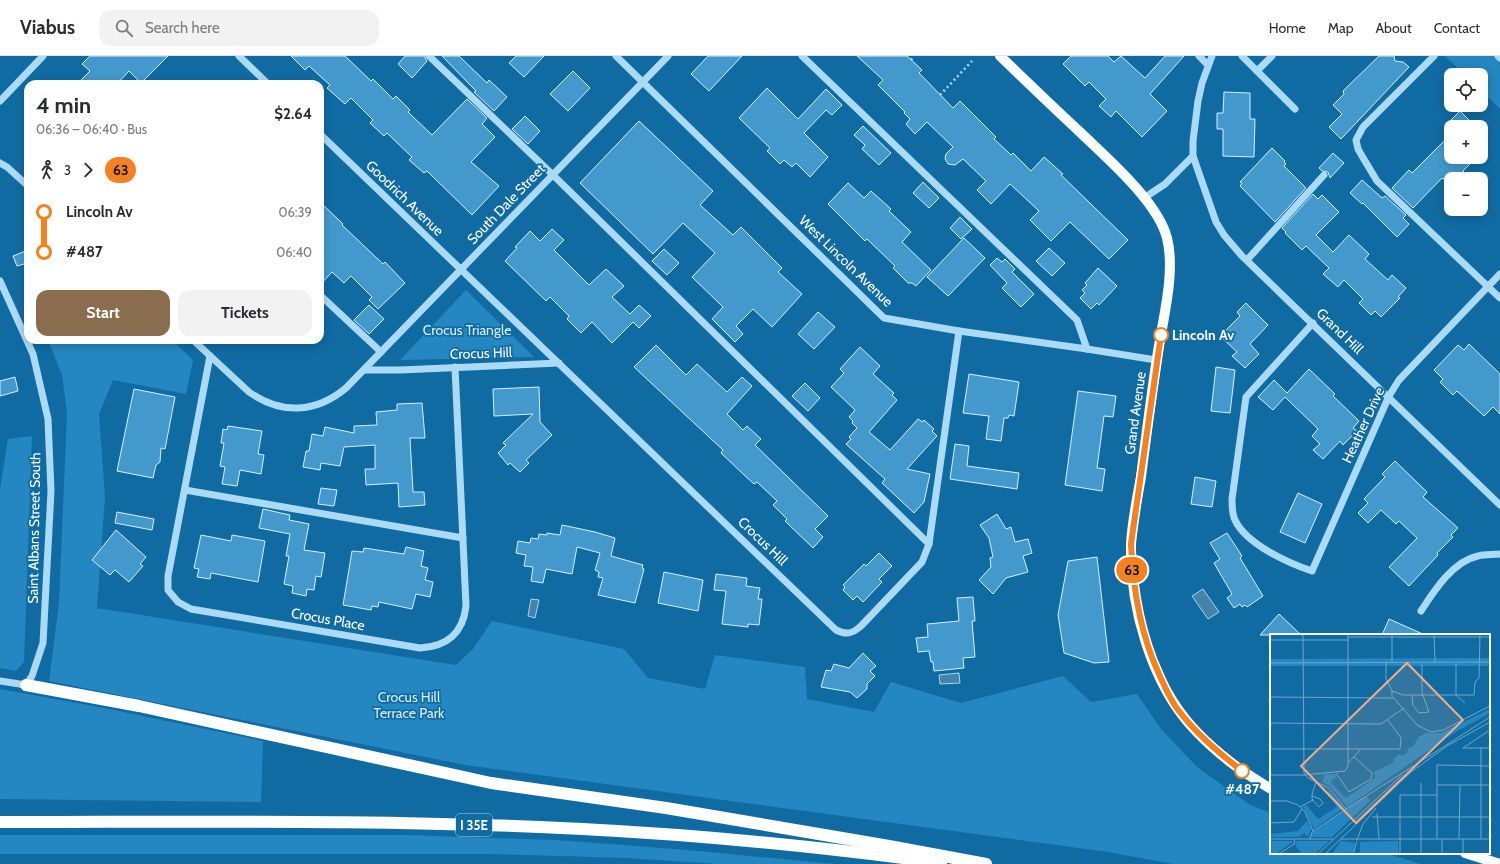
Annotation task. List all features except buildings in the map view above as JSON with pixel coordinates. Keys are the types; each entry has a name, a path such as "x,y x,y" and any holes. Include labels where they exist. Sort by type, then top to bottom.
{"highway":[{"path":"26,685 139,706 491,783 666,808 986,864"},
{"name":"I 35E","path":"0,822 351,823 575,829 675,835 844,851 946,864"}],"main road":[{"name":"Grand Avenue","path":"1000,56 1124,175 1157,216 1167,238 1170,258 1170,277 1156,360 1131,544 1134,590 1142,629 1152,660 1165,688 1176,706 1193,728 1216,751 1242,771 1270,787"},
{"path":"1468,854 1500,864"}],"street":[{"path":"0,101 43,56"},
{"path":"239,56 264,80"},
{"path":"429,56 553,175 929,544"},
{"name":"West Lincoln Avenue","path":"616,56 884,318 959,331 1156,360"},
{"name":"South Dale Street","path":"197,344 249,392 273,405 289,408 305,408 336,397 364,370 668,56"},
{"path":"802,56 1077,320 1087,349"},
{"path":"1199,56 1208,65"},
{"path":"1144,198 1165,184 1193,156 1193,141 1198,101 1212,56"},
{"path":"1242,56 1295,109"},
{"path":"1257,71 1272,56"},
{"path":"1434,56 1363,127 1356,140 1358,149 1377,181 1500,298"},
{"name":"Goodrich Avenue","path":"324,138 460,270 559,363"},
{"name":"Grand Hill","path":"1193,156 1216,222 1224,235 1247,260 1500,505"},
{"path":"0,163 7,167 24,182"},
{"path":"1247,260 1324,175"},
{"name":"Heather Drive","path":"1313,323 1246,397 1232,499 1232,510 1235,520 1249,537 1261,547 1298,566 1312,571 1389,396 1399,380 1500,274"},
{"name":"Saint Albans Street South","path":"0,281 24,334"},
{"path":"324,299 381,352"},
{"name":"Crocus Hill","path":"364,370 400,370 559,363 836,630 849,634 871,616 922,562 929,544 959,331"},
{"name":"Saint Albans Street South","path":"26,685 32,676 43,643 51,491 48,419 33,354 28,344"},
{"name":"Crocus Place","path":"210,356 168,576 168,590 178,602 191,609 420,648 431,648 450,639 458,631 465,616 466,606 455,367"},
{"path":"185,490 463,538"},
{"path":"1422,611 1436,588 1462,564 1469,559 1478,556 1500,554"},
{"path":"0,681 26,685"}],"path":[{"path":"911,60 914,56"},
{"path":"940,94 972,61"}],"green space":[{"path":"1445,56 1500,56 1500,109 1488,97 1488,68 1458,68"},
{"name":"Crocus Triangle","path":"466,290 534,357 400,360"},
{"name":"Crocus Hill Terrace Park","path":"50,344 176,344 193,360 186,394 113,380 99,414 105,497 97,608 456,665 473,649 492,621 624,649 648,678 705,689 715,655 805,667 807,699 874,712 891,682 961,703 1063,676 1091,702 1137,694 1161,729 1197,767 1250,805 1270,813 1270,854 1388,854 1421,864 1173,864 1108,852 465,765 49,681 59,602 67,413 62,375"},
{"path":"32,436 24,662 16,671 0,668 0,489 8,439"},
{"path":"0,689 104,708 263,741 261,802 0,799"},
{"path":"0,835 408,835 557,840 688,850 834,864 718,864 626,858 489,854 0,854"}],"shaded area":[{"path":"1203,589 1219,612 1208,619 1192,596"},
{"path":"531,599 539,600 535,618 528,616"},
{"path":"959,673 960,683 940,684 939,675"}],"bus line":[{"name":"63","path":"1161,335 1156,360 1131,544 1132,576 1135,598 1142,629 1152,660 1165,688 1176,706 1193,728 1216,751 1242,771"}],"place":[{"name":"Lincoln Av","path":"1161,335"},
{"name":"#487","path":"1242,771"}]}
